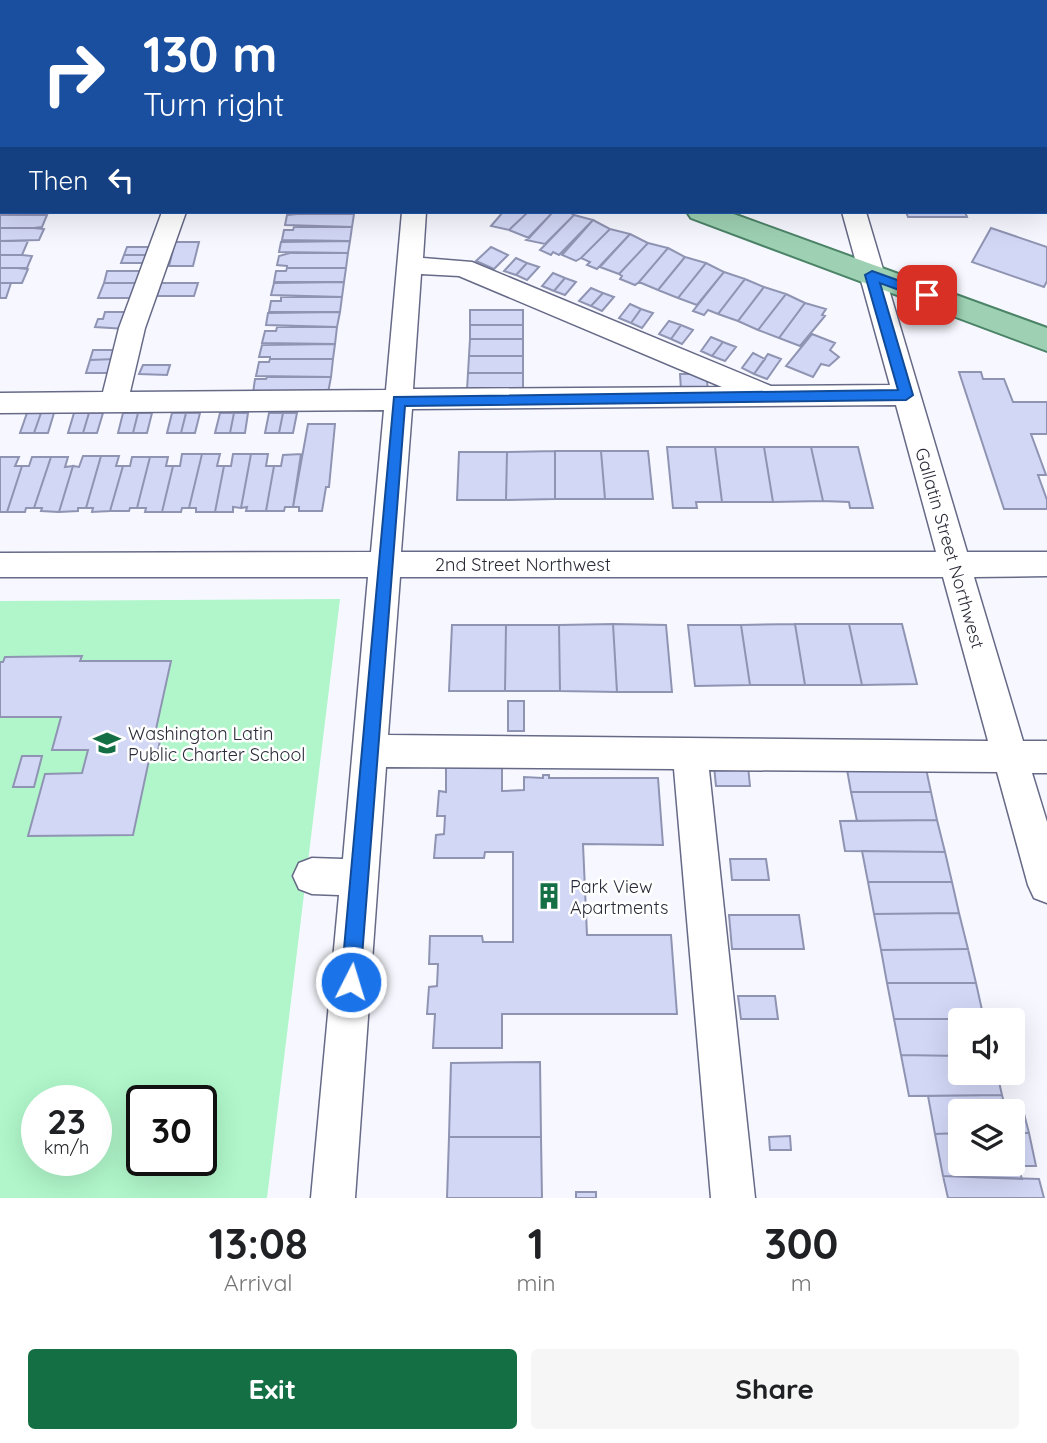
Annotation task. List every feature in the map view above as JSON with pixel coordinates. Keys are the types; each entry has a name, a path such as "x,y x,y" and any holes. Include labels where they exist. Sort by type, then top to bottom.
{"main road":[{"path":"706,214 1047,340"}],"street":[{"path":"114,402 132,328 173,214"},
{"path":"333,1198 414,214"},
{"name":"Gallatin Street Northwest","path":"855,214 1047,885"},
{"path":"410,265 463,268 772,397"},
{"path":"0,403 906,395"},
{"name":"2nd Street Northwest","path":"0,565 1047,564"},
{"path":"370,751 1047,757"},
{"path":"690,754 733,1198"},
{"path":"312,876 359,877"}],"green space":[{"path":"340,599 267,1198 0,1198 0,601"}],"building":[{"path":"0,214 47,214 47,215"},
{"path":"354,214 352,227 285,225 287,215"},
{"path":"501,214 526,214 509,230 491,226"},
{"path":"526,214 551,214 529,238 509,230"},
{"path":"551,214 574,215 545,244 526,240"},
{"path":"907,214 966,214 967,217 908,217"},
{"path":"0,215 47,215 42,227 0,228"},
{"path":"574,215 593,220 559,255 540,250"},
{"path":"593,220 610,229 576,261 562,255"},
{"path":"294,227 352,227 350,241 282,240 284,230 293,230"},
{"path":"0,228 44,229 39,240 0,241"},
{"path":"991,228 1047,247 1047,281 1044,287 972,262"},
{"path":"610,229 630,234 597,269 587,265 590,262 581,258"},
{"path":"630,234 648,243 619,274 600,267"},
{"path":"0,241 28,241 22,255 0,255"},
{"path":"350,241 348,253 279,252 281,242"},
{"path":"175,242 199,242 193,266 169,266"},
{"path":"648,243 668,248 635,285 620,279 622,276 619,274"},
{"path":"127,247 150,247 147,255 124,255"},
{"path":"491,247 508,255 494,269 476,261"},
{"path":"668,248 685,257 658,290 639,282"},
{"path":"290,253 348,253 346,268 287,268 277,265 279,256"},
{"path":"0,255 32,256 27,268 0,268"},
{"path":"124,255 147,255 145,263 121,263"},
{"path":"685,257 706,263 678,298 658,290"},
{"path":"516,258 527,263 516,275 504,271"},
{"path":"527,263 539,267 527,280 516,275"},
{"path":"706,263 724,272 697,305 678,298"},
{"path":"0,268 28,269 22,283 0,283"},
{"path":"287,268 346,268 344,282 274,282 276,271 286,271"},
{"path":"107,271 143,271 139,283 104,283"},
{"path":"724,272 745,279 718,314 708,310 704,315 693,311"},
{"path":"553,273 565,278 554,291 542,286"},
{"path":"565,278 576,282 565,295 554,291"},
{"path":"745,279 764,287 738,321 718,314"},
{"path":"344,282 342,297 271,295 274,283"},
{"path":"0,283 11,283 6,298 0,298"},
{"path":"104,283 139,283 134,298 98,298"},
{"path":"161,283 198,283 194,296 157,296"},
{"path":"764,287 786,294 758,330 738,321"},
{"path":"591,288 603,293 591,306 579,301"},
{"path":"603,293 614,297 602,311 591,306"},
{"path":"786,294 805,303 779,338 758,330"},
{"path":"281,297 342,297 340,312 269,312 271,301 281,301"},
{"path":"805,303 826,309 822,315 825,316 800,346 779,338"},
{"path":"630,304 641,309 631,323 619,318"},
{"path":"641,309 653,313 642,328 631,323"},
{"path":"470,310 523,310 523,325 470,325"},
{"path":"105,312 130,312 126,329 95,327 98,319 103,319"},
{"path":"340,312 337,327 266,325 268,313"},
{"path":"669,321 681,325 671,339 659,334"},
{"path":"470,325 523,325 523,339 470,339"},
{"path":"681,325 693,330 682,344 671,339"},
{"path":"277,327 337,327 335,344 262,343 265,331 276,331"},
{"path":"812,334 835,343 830,350 839,357 829,366 821,364 813,377 786,366"},
{"path":"711,337 723,342 712,356 701,351"},
{"path":"470,339 523,339 523,356 469,356"},
{"path":"723,342 736,347 725,361 712,356"},
{"path":"335,344 333,359 259,357 262,345"},
{"path":"93,350 118,350 115,359 90,360"},
{"path":"753,353 765,359 754,374 742,368"},
{"path":"768,354 781,359 767,379 754,374"},
{"path":"469,356 523,356 523,373 468,373"},
{"path":"115,359 111,373 86,373 90,360"},
{"path":"270,359 333,359 331,377 256,376 259,362 269,362"},
{"path":"143,365 170,365 167,375 139,374"},
{"path":"959,372 981,372 983,379 1004,379 1013,402 1047,402 1047,434 1031,434 1046,475 1038,475 1047,500 1047,509 1004,509"},
{"path":"468,373 523,373 523,390 467,390"},
{"path":"680,374 706,374 708,390 681,390"},
{"path":"331,377 328,393 253,393 255,379"},
{"path":"27,413 41,413 34,433 20,433"},
{"path":"41,413 54,413 48,433 34,433"},
{"path":"74,413 89,413 83,433 68,433"},
{"path":"89,413 103,413 97,433 83,433"},
{"path":"123,413 138,413 133,433 118,433"},
{"path":"138,413 152,413 147,433 133,433"},
{"path":"172,413 186,413 181,433 167,433"},
{"path":"186,413 200,413 195,433 181,433"},
{"path":"220,413 234,413 230,433 215,433"},
{"path":"234,413 248,413 245,433 230,433"},
{"path":"269,413 283,413 279,433 265,433"},
{"path":"283,413 297,413 293,433 279,433"},
{"path":"308,424 335,424 329,487 326,487 322,511 299,511 299,507 293,507"},
{"path":"667,447 715,447 722,502 696,502 697,508 673,508"},
{"path":"715,447 764,447 773,502 722,502"},
{"path":"764,447 811,447 823,501 773,502"},
{"path":"811,447 858,447 873,508 850,508 849,502 823,501"},
{"path":"555,451 601,451 605,499 555,499"},
{"path":"555,451 555,499 506,500 507,452"},
{"path":"601,451 648,451 653,499 605,499"},
{"path":"459,452 507,452 506,500 457,500"},
{"path":"182,454 202,454 189,508 182,508 181,512 162,512 173,466 180,466"},
{"path":"202,454 220,454 217,466 224,466 215,512 196,512 196,508 189,508"},
{"path":"233,454 251,454 241,508 233,507 233,512 215,512 224,466 231,466"},
{"path":"251,454 268,454 266,466 274,466 266,511 246,511 247,507 241,508"},
{"path":"301,454 293,507 285,507 284,511 266,511 274,466 281,466 283,455"},
{"path":"83,456 101,456 86,508 59,512 73,466 79,467"},
{"path":"101,456 119,456 116,466 123,466 110,511 92,512 93,508 86,508"},
{"path":"0,457 19,457 15,466 22,466 7,512 0,512"},
{"path":"32,457 51,457 34,508 26,508 25,512 7,512 22,466 29,466"},
{"path":"51,457 68,457 65,467 73,466 59,512 34,508"},
{"path":"132,457 150,457 137,508 110,511 123,466 130,466"},
{"path":"150,457 168,457 166,466 173,466 162,512 145,512 146,508 137,508"},
{"path":"613,624 666,625 672,692 617,692"},
{"path":"613,624 617,692 560,691 559,625"},
{"path":"795,624 849,624 862,685 805,685"},
{"path":"795,624 805,685 750,685 741,625"},
{"path":"849,624 902,624 917,684 862,685"},
{"path":"452,625 506,625 505,691 449,691"},
{"path":"506,625 559,625 560,691 505,691"},
{"path":"688,625 741,625 750,685 695,686"},
{"name":"Washington Latin Public Charter School","path":"82,656 80,661 171,661 156,729 161,736 157,755 149,760 133,835 28,836 45,774 82,773 88,750 52,750 61,717 0,717 0,662 3,662 5,657"},
{"path":"508,701 524,701 524,731 508,731"},
{"path":"22,756 42,756 34,787 13,787"},
{"path":"846,764 925,764 931,792 851,792"},
{"name":"Park View Apartments","path":"446,766 502,766 502,791 524,790 524,777 543,778 543,775 549,775 549,778 658,778 663,845 583,844 587,935 671,935 677,1014 502,1014 502,1048 433,1048 435,1014 427,1014 429,987 437,986 438,964 429,964 430,936 482,936 483,942 513,942 513,852 485,852 484,858 434,858 436,835 444,834 445,816 437,816 439,791 446,792"},
{"path":"714,766 748,766 750,786 716,786"},
{"path":"851,792 931,792 937,820 857,821"},
{"path":"937,820 945,852 845,851 840,821"},
{"path":"862,851 945,852 952,882 868,882"},
{"path":"730,859 766,859 769,880 732,880"},
{"path":"868,882 952,882 959,913 874,914"},
{"path":"959,913 968,949 881,950 874,914"},
{"path":"729,915 799,915 804,949 732,949"},
{"path":"968,949 976,983 887,983 881,950"},
{"path":"887,983 976,983 982,1008 948,1008 948,1019 894,1019"},
{"path":"738,996 775,996 778,1019 741,1019"},
{"path":"894,1019 948,1019 948,1056 901,1055"},
{"path":"901,1055 948,1056 948,1085 1000,1085 1002,1095 909,1096"},
{"path":"540,1062 541,1137 449,1137 451,1063"},
{"path":"1002,1095 1003,1099 948,1099 948,1134 935,1134 928,1096"},
{"path":"1025,1118 1029,1133 1025,1133"},
{"path":"1025,1133 1029,1133 1036,1166 1025,1166"},
{"path":"935,1134 948,1134 948,1176 1021,1176 1022,1179 943,1176"},
{"path":"790,1136 791,1150 770,1150 769,1137"},
{"path":"449,1137 541,1137 542,1198 447,1198"},
{"path":"943,1176 1039,1179 1044,1198 948,1198"},
{"path":"576,1192 596,1192 596,1198 576,1198"}],"place":[{"name":"Washington Latin Public Charter School","path":"107,743"},
{"name":"Park View Apartments","path":"549,896"}],"route":[{"path":"351,982 399,401 906,395 872,275 927,295"}]}
